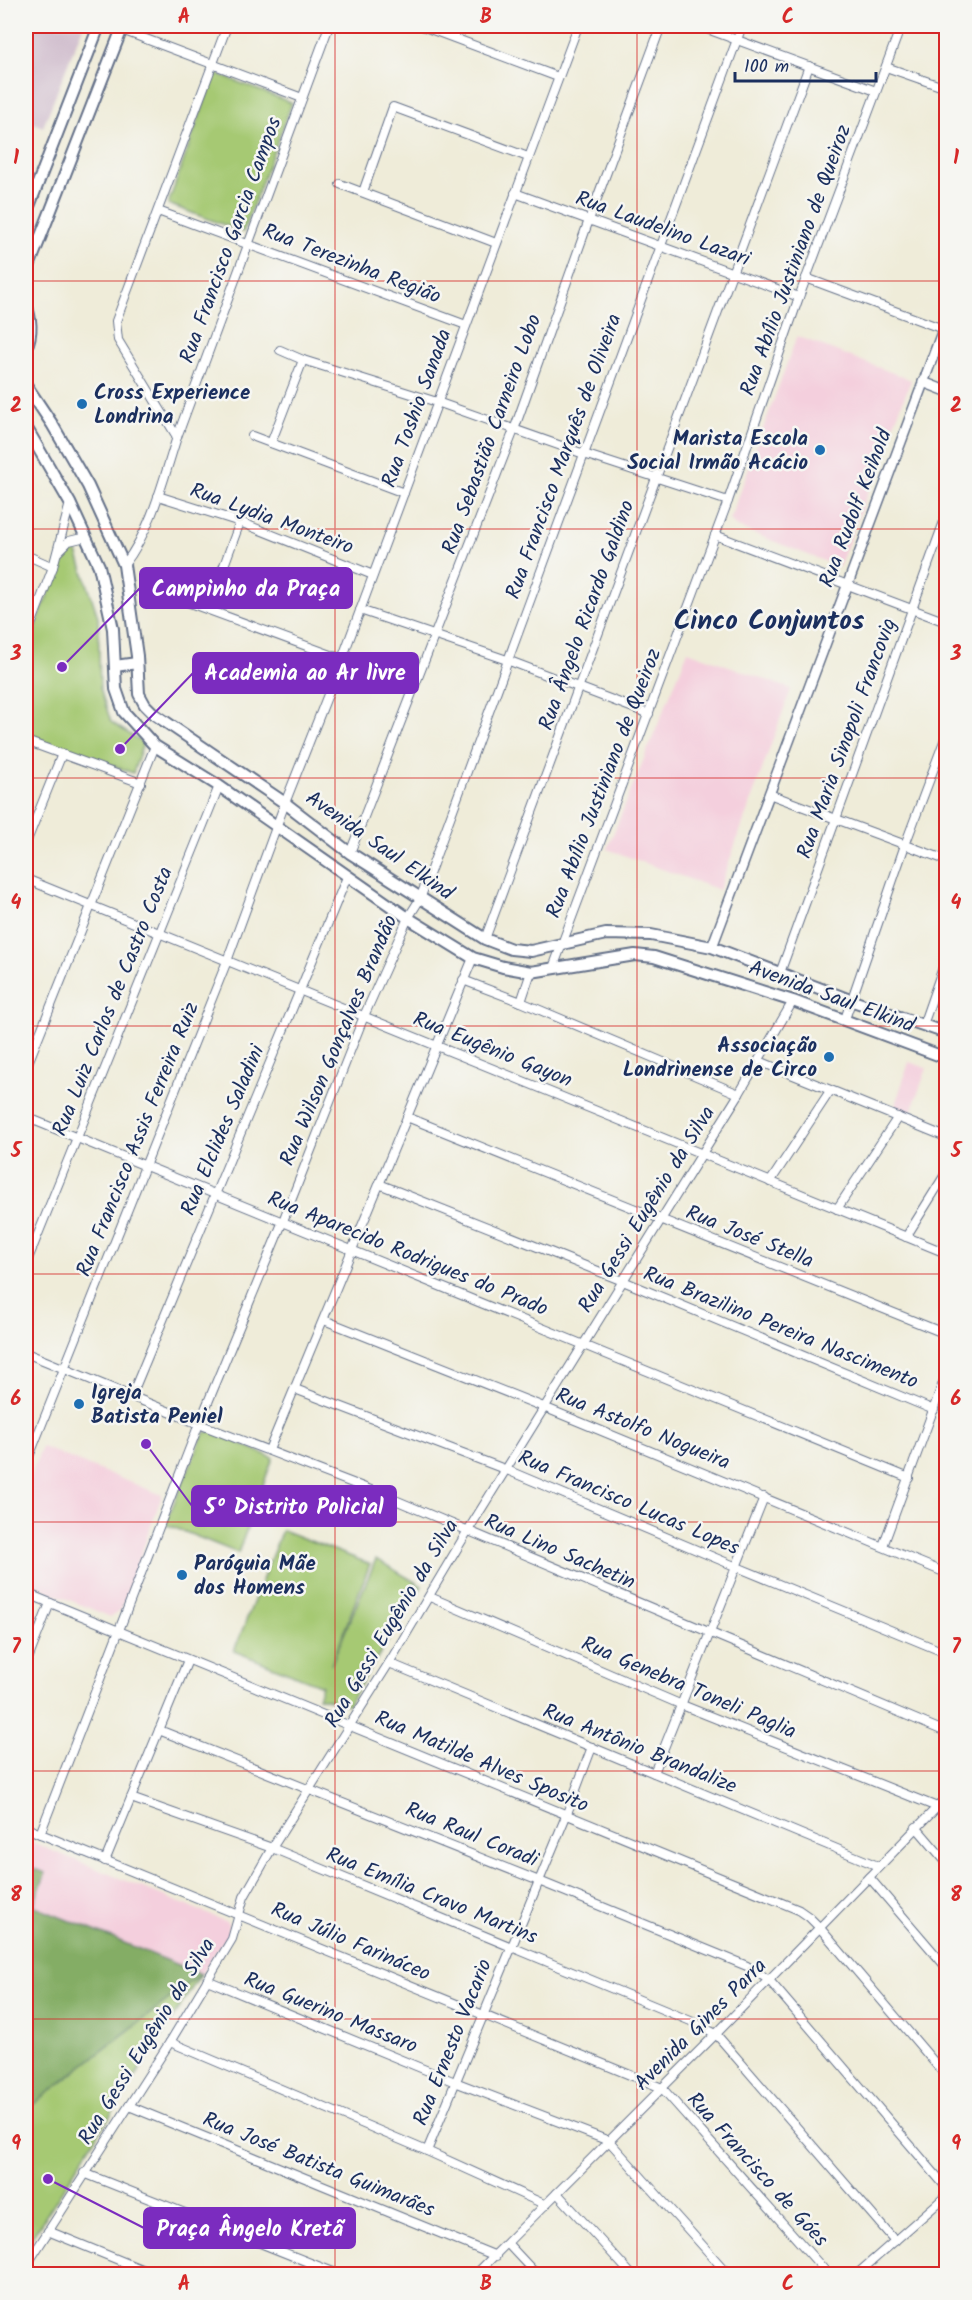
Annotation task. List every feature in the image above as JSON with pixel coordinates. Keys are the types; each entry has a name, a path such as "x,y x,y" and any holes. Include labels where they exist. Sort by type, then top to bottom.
{"main road":[{"path":"26,214 99,26"},
{"path":"26,274 122,28"},
{"path":"26,304 31,330 26,348"},
{"name":"Avenida Saul Elkind","path":"26,385 88,486 124,566 139,694 145,705 154,714 285,803 350,853 485,939 511,949 531,951 606,934 651,935 712,947 850,1000 946,1033"},
{"name":"Avenida Saul Elkind","path":"26,427 70,503 99,566 113,629 116,689 124,712 155,746 278,826 408,918 473,958 531,972 635,955 654,957 793,1001 946,1058"},
{"path":"115,666 137,663"}],"street":[{"path":"177,437 118,340 116,321 227,26"},
{"name":"Rua Francisco Garcia Campos","path":"124,566 138,545 158,496 177,437 329,26"},
{"path":"422,26 558,77"},
{"name":"Rua Toshio Sanada","path":"278,826 578,26"},
{"name":"Rua Sebastião Carneiro Lobo","path":"350,853 514,430 661,26"},
{"path":"699,26 876,91"},
{"name":"Rua Francisco Marquês de Oliveira","path":"420,899 742,26"},
{"name":"Rua Abílio Justiniano de Queiroz","path":"553,968 728,501 799,297 901,26"},
{"path":"122,28 302,99"},
{"name":"Rua Ângelo Ricardo Galdino","path":"485,939 809,66"},
{"path":"886,67 946,88"},
{"path":"363,192 393,107 528,156"},
{"path":"340,184 496,243"},
{"name":"Rua Laudelino Lazari","path":"515,193 799,297"},
{"name":"Rua Terezinha Região","path":"158,211 466,325"},
{"path":"806,278 943,334"},
{"name":"Rua Rudolf Keihold","path":"712,947 922,382 943,334 946,320"},
{"path":"280,350 303,360 437,402 584,454 728,501"},
{"path":"271,443 303,360"},
{"path":"922,382 946,391"},
{"path":"252,436 404,493"},
{"name":"Rua Lydia Monteiro","path":"158,496 240,522 373,575"},
{"path":"26,638 53,567 70,503"},
{"name":"Rua Maria Sinopoli Francovig","path":"780,973 946,516"},
{"path":"208,609 240,522"},
{"path":"715,535 946,622"},
{"path":"57,553 69,541 86,537"},
{"path":"26,555 53,567"},
{"path":"187,602 342,659"},
{"path":"360,610 507,660 649,714"},
{"path":"844,1019 946,736"},
{"path":"26,741 141,783"},
{"path":"26,1068 155,746"},
{"path":"26,843 62,754"},
{"name":"Rua Luiz Carlos de Castro Costa","path":"26,1264 75,1137 219,786"},
{"path":"769,794 946,860"},
{"name":"Rua Francisco Assis Ferreira Ruiz","path":"26,1464 227,961 278,826"},
{"name":"Rua Elclides Saladini","path":"130,1397 347,877"},
{"name":"Rua Eugênio Gayon","path":"26,879 946,1253"},
{"name":"Rua Wilson Gonçalves Brandão","path":"40,1834 199,1424 364,1016 408,918 420,899"},
{"path":"269,1450 473,958"},
{"path":"923,1024 946,959"},
{"path":"521,1002 531,972"},
{"path":"463,980 521,1002 739,1094"},
{"name":"Rua Gessi Eugênio da Silva","path":"26,2266 170,2042 232,1939 251,1883 430,1597 467,1532 739,1094 793,1001"},
{"path":"759,1061 946,1137"},
{"path":"770,1182 830,1091"},
{"name":"Rua Aparecido Rodrigues do Prado","path":"26,1117 909,1478"},
{"name":"Rua José Stella","path":"407,1117 946,1334"},
{"path":"837,1209 898,1117"},
{"path":"906,1237 946,1173"},
{"name":"Rua Brazilino Pereira Nascimento","path":"379,1184 623,1281 934,1410"},
{"name":"Rua Astolfo Nogueira","path":"324,1320 546,1408 946,1573"},
{"name":"Rua Lino Sachetin","path":"26,1353 130,1397 381,1494 710,1635 946,1732"},
{"path":"882,1546 946,1375"},
{"name":"Rua Francisco Lucas Lopes","path":"295,1389 507,1470 946,1653"},
{"path":"654,1773 764,1497"},
{"name":"Rua Matilde Alves Sposito","path":"26,1593 799,1911 820,1928 946,2076"},
{"name":"Rua Genebra Toneli Paglia","path":"430,1597 682,1705 937,1807"},
{"path":"26,1664 50,1603"},
{"path":"105,1861 188,1660"},
{"name":"Rua Antônio Brandalize","path":"389,1663 878,1866"},
{"name":"Rua Raul Coradi","path":"159,1730 747,1966 769,1980 946,2187"},
{"name":"Rua Ernesto Vacario","path":"427,2151 592,1748"},
{"name":"Rua Emília Cravo Martins","path":"131,1798 272,1848 693,2022 716,2034"},
{"name":"Avenida Gines Parra","path":"476,2274 716,2034 946,1798"},
{"path":"916,1827 946,1862"},
{"name":"Rua Júlio Farináceo","path":"26,1828 662,2088"},
{"path":"869,1877 946,1967"},
{"name":"Rua Guerino Massaro","path":"207,1980 455,2082 609,2141"},
{"path":"716,2034 895,2241"},
{"path":"170,2042 427,2151 546,2205"},
{"name":"Rua Francisco de Góes","path":"662,2088 828,2274"},
{"name":"Rua José Batista Guimarães","path":"129,2106 496,2256"},
{"path":"609,2141 728,2274"},
{"path":"84,2173 338,2274"},
{"path":"557,2193 631,2274"},
{"path":"857,2274 946,2196"},
{"path":"48,2231 153,2274"},
{"path":"508,2244 536,2274"}],"shaded area":[{"path":"26,26 83,26 43,127 26,120"},
{"name":"Marista Escola Social Irmão Acácio","path":"797,336 911,380 839,567 735,526 730,519"},
{"path":"26,444 37,462 26,501"},
{"path":"688,651 791,689 719,890 607,849"},
{"path":"909,1062 927,1068 911,1112 895,1106"},
{"path":"42,1447 162,1495 121,1610 111,1617 26,1582 26,1487"},
{"path":"26,1840 227,1922 228,1934 201,1974 33,1906 46,1873 26,1866"}],"green space":[{"path":"215,73 292,103 243,232 168,204"},
{"path":"66,548 73,548 77,552 98,617 100,688 111,722 143,743 133,773 26,735 26,651"},
{"path":"212,1431 273,1458 238,1553 165,1524 204,1433"},
{"path":"282,1530 370,1564 331,1665 376,1559 422,1586 348,1705 318,1697 322,1686 234,1651"},
{"path":"26,1866 46,1873 33,1906 201,1974 26,2110"},
{"path":"201,1974 26,2247 26,2110"}],"place":[{"name":"Cross Experience Londrina","path":"82,404"},
{"name":"Marista Escola Social Irmão Acácio","path":"820,450"},
{"name":"Campinho da Praça","path":"62,667"},
{"name":"Academia ao Ar livre","path":"120,749"},
{"name":"Associação Londrinense de Circo","path":"829,1057"},
{"name":"Igreja Batista Peniel","path":"79,1404"},
{"name":"5º Distrito Policial","path":"146,1444"},
{"name":"Paróquia Mãe dos Homens","path":"182,1575"},
{"name":"Praça Ângelo Kretã","path":"48,2179"}],"district":[{"name":"Cinco Conjuntos","path":"769,620"}]}
